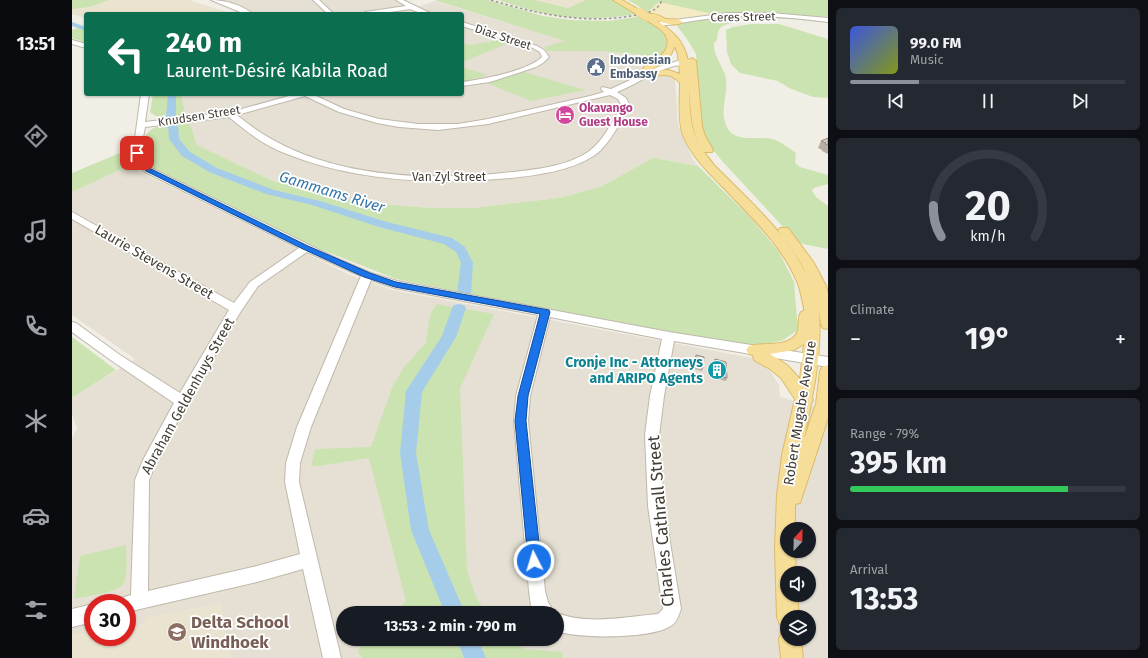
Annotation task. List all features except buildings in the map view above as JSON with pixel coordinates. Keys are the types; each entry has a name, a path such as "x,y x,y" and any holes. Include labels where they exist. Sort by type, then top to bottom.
{"main road":[{"name":"Robert Mugabe Avenue","path":"617,0 646,14"},
{"name":"Robert Mugabe Avenue","path":"624,0 663,26 679,44 688,61 697,126 704,144 717,162 766,212 799,250 818,282 828,316"},
{"path":"646,14 665,21 679,22"},
{"path":"647,71 662,60 669,50 671,42 663,26"},
{"name":"Robert Mugabe Avenue","path":"688,61 684,82 686,127 690,139 698,151 786,250 806,287 810,298 814,326 811,361 788,477 785,560 788,610"},
{"path":"647,71 668,73 678,76 684,82"},
{"path":"757,353 783,347 800,339 804,334 806,287"},
{"path":"757,353 785,372 804,400"},
{"name":"Robert Mugabe Avenue","path":"786,519 809,446 826,401 828,371"},
{"path":"791,646 792,658"}],"street":[{"path":"214,0 231,5 246,12"},
{"path":"316,0 330,12"},
{"path":"399,0 424,12"},
{"path":"378,12 411,7"},
{"name":"Ceres Street","path":"663,26 707,17 742,15 792,16 828,20"},
{"name":"Diaz Street","path":"464,25 535,48 542,51 546,57 534,66 487,80 464,84"},
{"path":"72,42 84,45"},
{"path":"268,103 310,102 348,113 400,125 437,128 459,126 512,116 609,90 647,71 670,64 688,61"},
{"path":"316,96 346,107 383,117 435,123 476,119 609,90"},
{"name":"Van Zyl Street","path":"231,114 265,140 291,153 341,168 410,177 481,178 538,172 561,167 593,152 599,147 626,106 624,102 609,90"},
{"path":"145,96 137,144 137,153 139,162 148,170 306,248 367,275 395,284 694,341 711,346 811,361 828,362"},
{"path":"268,103 279,96"},
{"name":"Knudsen Street","path":"141,120 164,122 231,114 297,96"},
{"path":"310,96 348,113"},
{"path":"320,96 327,100"},
{"path":"137,144 152,129 164,122"},
{"name":"Laurie Stevens Street","path":"73,217 236,309"},
{"name":"Abraham Geldenhuys Street","path":"134,594 142,480 148,464 182,401 236,309 254,284 306,248"},
{"path":"332,658 292,482 293,463 304,426 367,275"},
{"path":"540,606 537,591 521,421 523,396 545,312"},
{"path":"72,326 116,358 182,401"},
{"name":"Charles Cathrall Street","path":"564,626 580,628 660,622 668,618 672,609 656,506 652,435 657,396 668,336"},
{"path":"811,361 828,366"},
{"path":"136,602 257,574 310,559"},
{"path":"72,618 84,615"}],"shaded area":[{"path":"72,0 189,0 227,12 84,12 84,17 72,14"},
{"path":"220,0 406,0 417,7 435,1 566,41 547,51 598,51 658,56 639,65 675,78 678,125 692,158 698,166 653,158 600,187 559,198 472,208 430,208 357,202 273,181 197,145 186,117 181,96 464,96 464,12 252,12"},
{"path":"535,0 586,0 569,8"},
{"path":"128,166 350,275 392,290 752,358 770,371 779,385 780,397 828,410 828,658 72,658 72,439 77,428 72,414 72,398 135,359 72,315 72,192"},
{"name":"Delta School Windhoek","path":"221,603 230,658 72,658 72,635 84,632 84,646 136,646 136,626 143,624 147,617"}],"green space":[{"path":"72,0 109,0 90,7 72,9"},
{"path":"434,0 488,0 543,16 571,20 609,21 642,16 663,32 666,47 665,50 658,56 598,51 547,51 544,47 565,41"},
{"path":"498,0 535,0 568,8 586,0 614,0 637,14 604,18 559,16 523,8"},
{"path":"628,0 828,0 828,17 772,13 712,14 659,2 648,12"},
{"path":"727,17 732,21 731,23 720,28 717,40 714,43 714,48 726,78 724,118 727,127 731,133 743,138 765,138 778,141 796,153 795,163 800,167 828,175 828,184 814,188 812,191 817,198 828,206 828,249 798,243 723,162 709,145 703,133 700,122 696,54 677,26 679,24 700,19"},
{"path":"751,24 779,24 828,39 828,98 813,97 789,88 778,81 740,73 731,64 727,52 726,30 733,27"},
{"path":"84,26 84,42 72,38 72,30"},
{"path":"499,40 509,43 464,61 464,44 470,45"},
{"path":"464,68 488,75 464,81"},
{"path":"524,72 586,90 531,101 487,83"},
{"path":"153,96 181,96 186,117 162,118 150,112"},
{"path":"188,119 197,145 273,181 357,202 430,208 472,208 559,198 600,187 653,158 698,166 749,216 779,252 794,282 798,330 783,340 754,348 669,336 396,279 310,245 160,173 146,163 142,156 142,147 144,139 148,133 166,123"},
{"path":"132,148 128,166 72,192 72,173"},
{"path":"437,304 494,314 460,388 467,571 476,597 482,606 401,606 406,601 369,458 311,467 315,449 371,447 392,388 404,367 426,343 430,315"},
{"path":"72,337 116,370 72,398"},
{"path":"126,545 127,562 125,580 123,584 111,591 99,594 84,594 84,597 74,599 80,556"},
{"path":"362,646 520,646 523,649 562,652 563,658 363,658 357,651"}],"sand":[{"path":"659,2 712,14 671,18 648,12"}],"waterway":[{"name":"Gammams River","path":"72,24 84,28"},
{"name":"Gammams River","path":"171,117 172,96"},
{"name":"Gammams River","path":"173,125 174,139 186,154 213,170 270,192 316,203 383,225 448,241 461,250 467,263 464,293"},
{"name":"Gammams River","path":"452,606 420,530 408,453 414,391 449,337 459,308"},
{"name":"Gammams River","path":"470,646 475,658"}],"railway":[{"path":"491,0 526,10 560,16 595,19 631,16 645,13 657,8 662,0"}],"place":[{"name":"Indonesian Embassy","path":"596,67"},
{"name":"Okavango Guest House","path":"565,115"},
{"name":"Cronje Inc - Attorneys and ARIPO Agents","path":"717,370"},
{"name":"Delta School Windhoek","path":"177,632"}],"route":[{"path":"137,153 139,162 148,170 306,248 367,275 395,284 545,312 523,396 521,421 534,561"}]}
